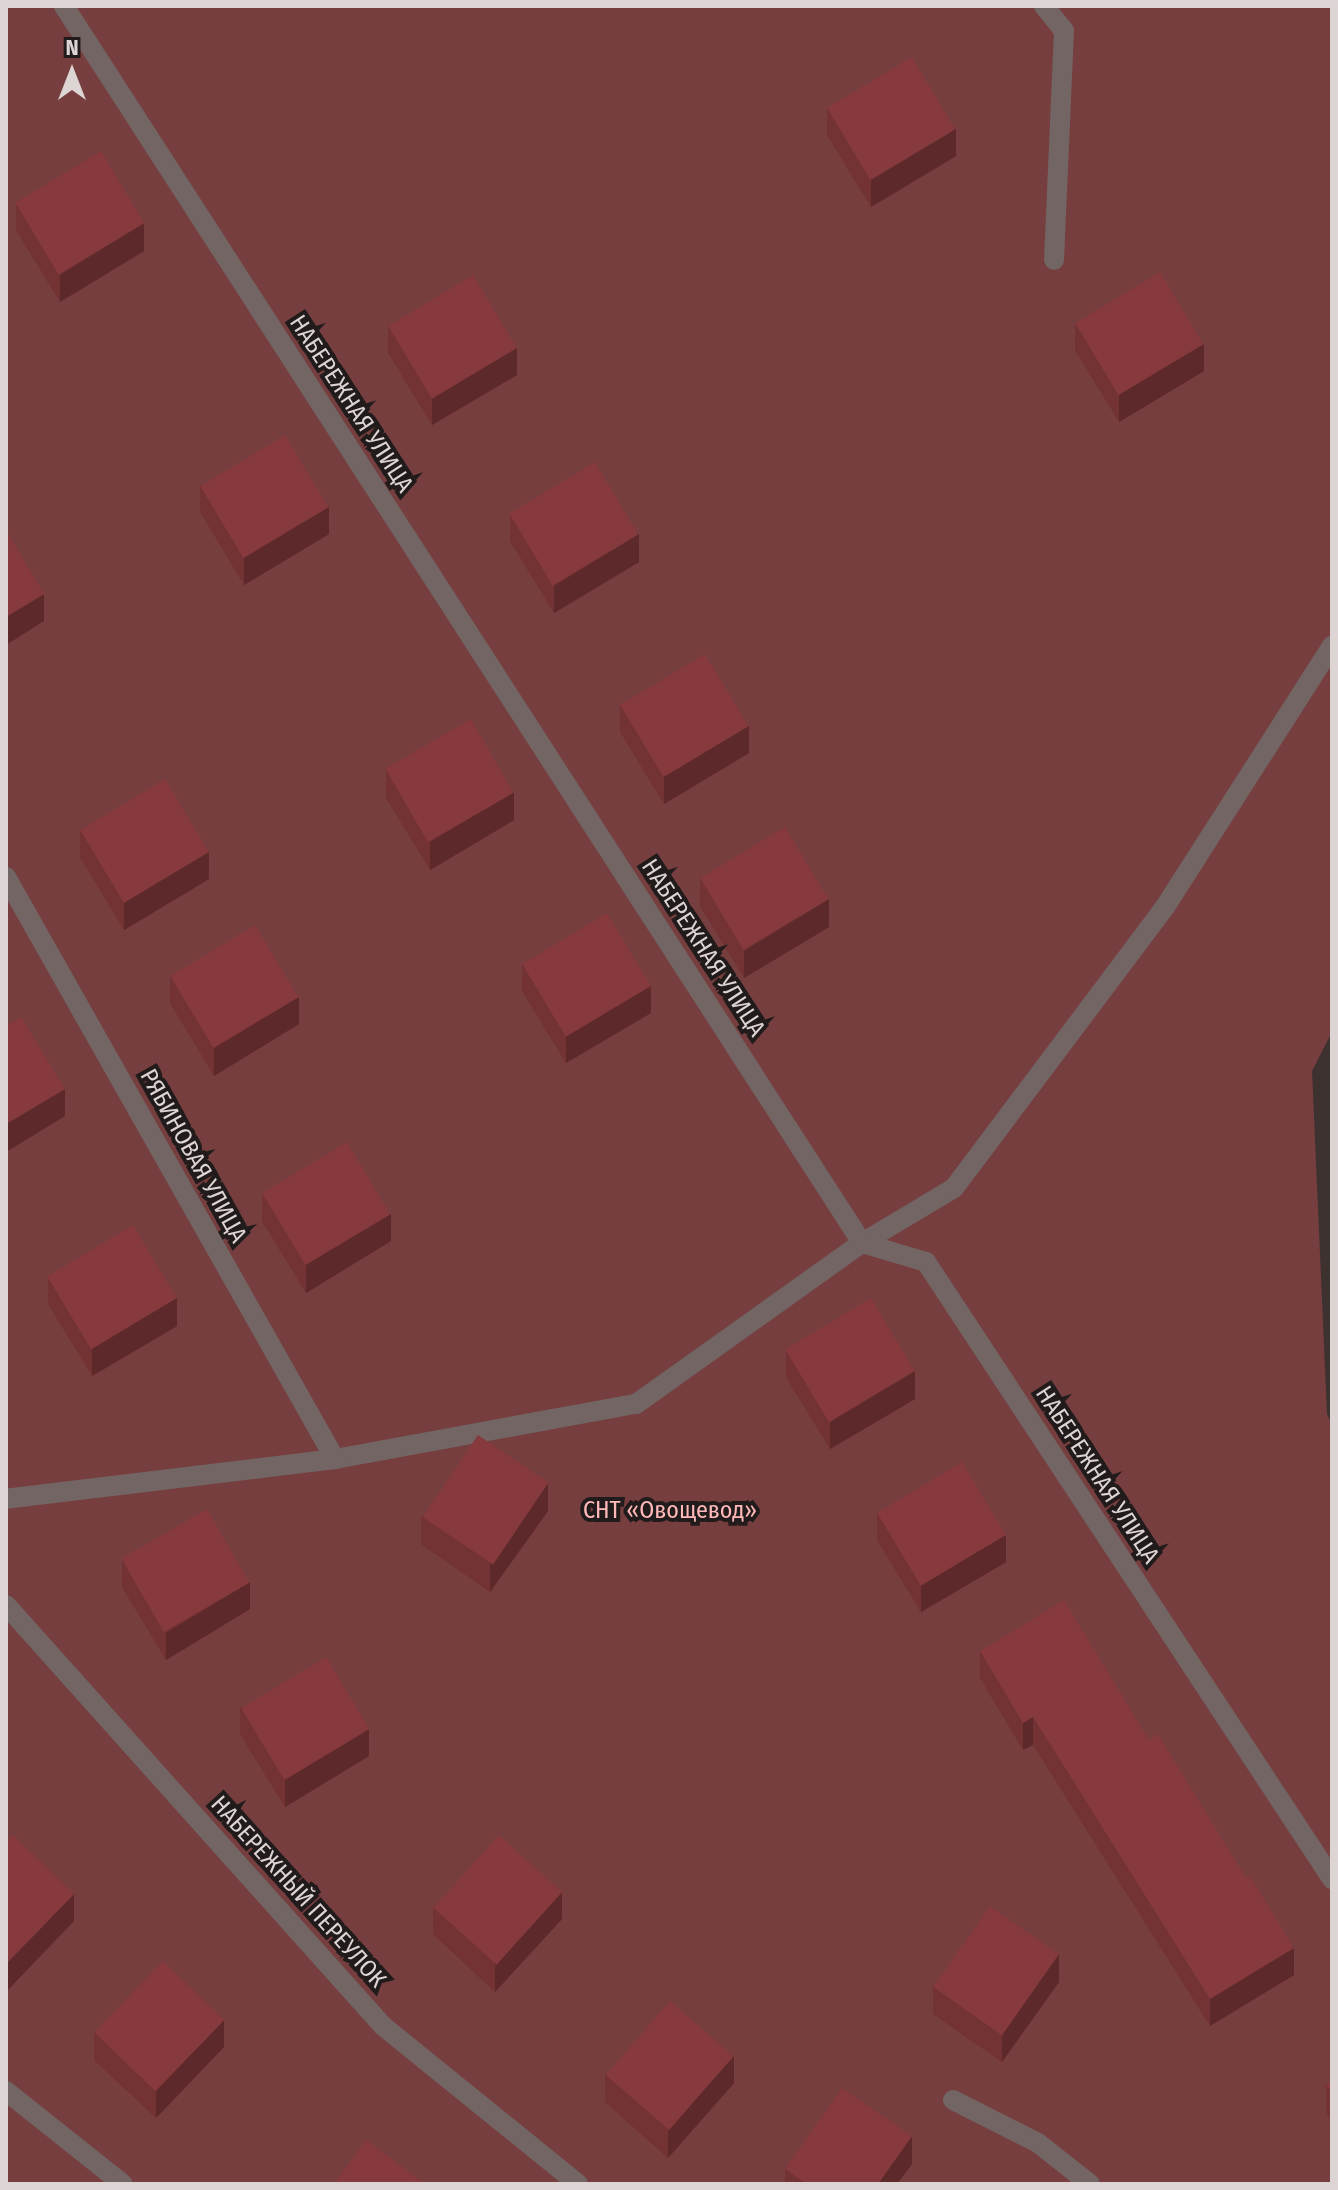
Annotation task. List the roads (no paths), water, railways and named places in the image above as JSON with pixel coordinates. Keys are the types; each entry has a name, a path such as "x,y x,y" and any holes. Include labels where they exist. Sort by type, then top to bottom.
{"street":[{"name":"НАБЕРЕЖНАЯ УЛИЦА","path":"64,6 862,1243 926,1262 1332,1879"},
{"path":"1044,6 1064,31 1054,260"},
{"path":"6,1499 335,1459 636,1404 862,1243 954,1188 1165,907 1332,646"},
{"name":"РЯБИНОВАЯ УЛИЦА","path":"6,877 335,1459"},
{"name":"НАБЕРЕЖНЫЙ ПЕРЕУЛОК","path":"6,1605 383,2026 578,2184"},
{"path":"6,2091 123,2184"},
{"path":"953,2100 1038,2143 1090,2184"}],"park label":[{"name":"СНТ «Овощевод»","path":"670,1511"}]}
